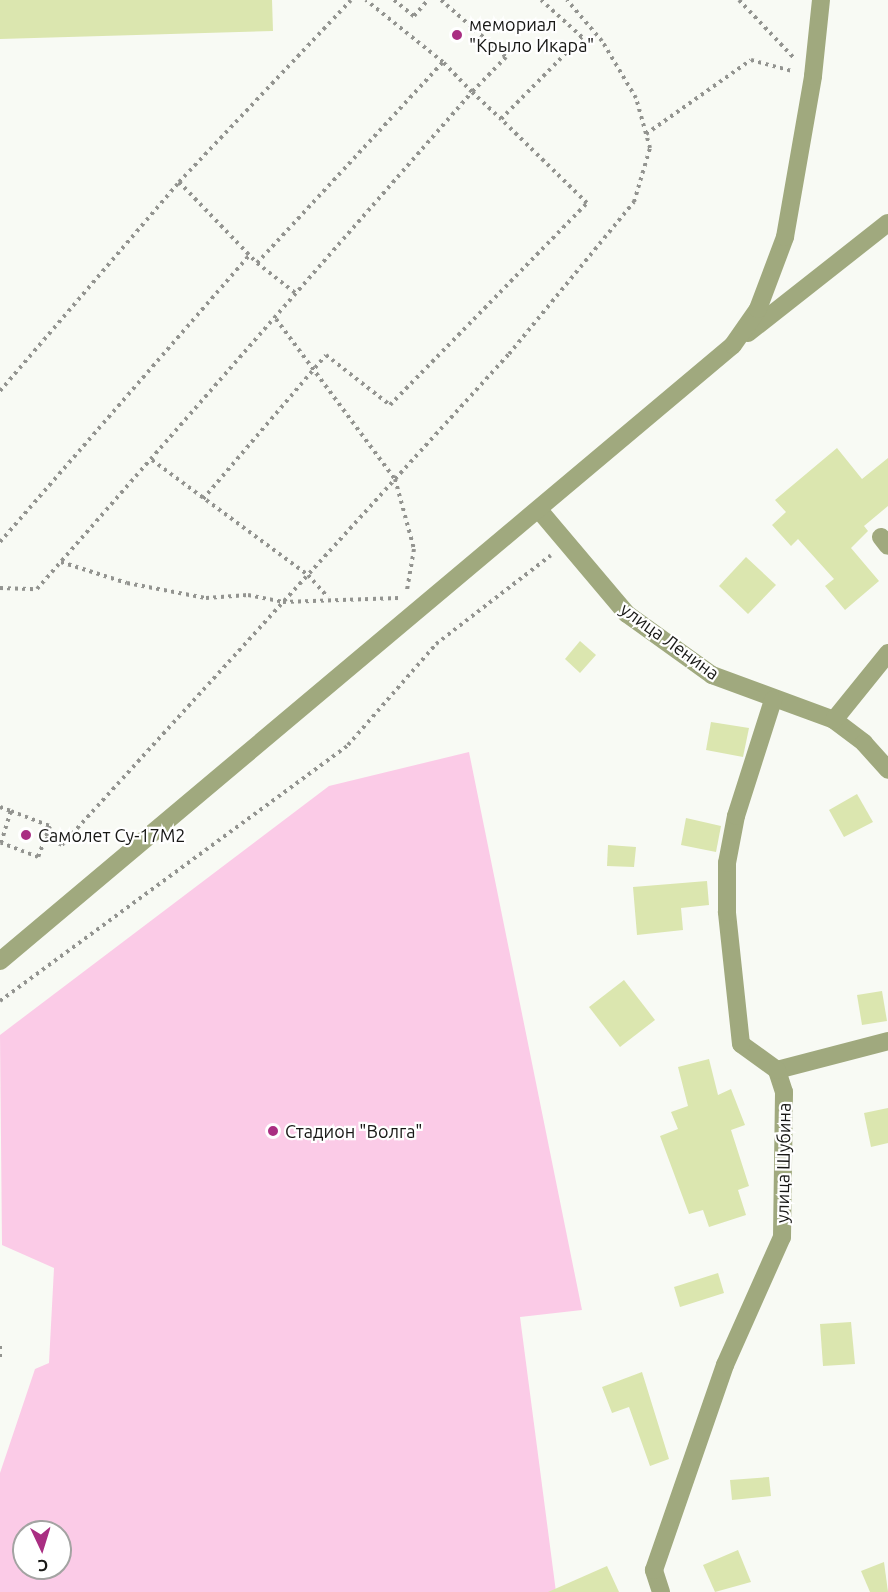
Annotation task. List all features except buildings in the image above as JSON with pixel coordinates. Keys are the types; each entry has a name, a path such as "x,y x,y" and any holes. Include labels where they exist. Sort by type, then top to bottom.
{"street":[{"path":"733,345 758,309 785,237 813,76 821,0"},
{"path":"0,961 733,345 888,223"},
{"name":"улица Ленина","path":"539,510 565,544 627,614 711,675 773,700 834,720 864,743 888,770"},
{"path":"834,720 888,653"},
{"path":"773,700 736,816 727,862 727,912 741,1044 777,1070 888,1041"},
{"name":"улица Шубина","path":"661,1592 654,1570 725,1365 782,1237 784,1092 777,1070"}],"path":[{"path":"0,391 179,182 351,0"},
{"path":"203,499 326,355 390,405 587,203 442,62 366,0"},
{"path":"394,0 414,16 428,0"},
{"path":"0,588 37,589 298,295 472,92 506,57 441,0"},
{"path":"501,120 582,37 540,0"},
{"path":"45,838 62,845 591,259 634,202 650,148 636,98 602,41 567,0"},
{"path":"739,0 813,76"},
{"path":"646,134 751,60 813,76"},
{"path":"257,262 442,62"},
{"path":"179,182 249,256 298,295"},
{"path":"0,542 249,256"},
{"path":"61,562 127,583 206,598 248,595 283,602 329,597 352,601 405,597 414,549 395,478 276,319"},
{"path":"152,460 308,575 329,597"},
{"path":"0,1001 348,745 436,644 565,544"},
{"path":"0,807 11,811 50,826 38,857 1,843 11,811"},
{"path":"0,1346 0,1360"}],"shaded area":[{"name":"Стадион \"Волга\"","path":"469,752 582,1310 520,1317 556,1592 0,1592 0,1473 35,1369 49,1363 54,1268 2,1245 0,1035 329,786"}],"place":[{"name":"мемориал \"Крыло Икара\"","path":"457,35"},
{"name":"Самолет Су-17М2","path":"26,835"},
{"name":"Стадион \"Волга\"","path":"273,1131"}]}
